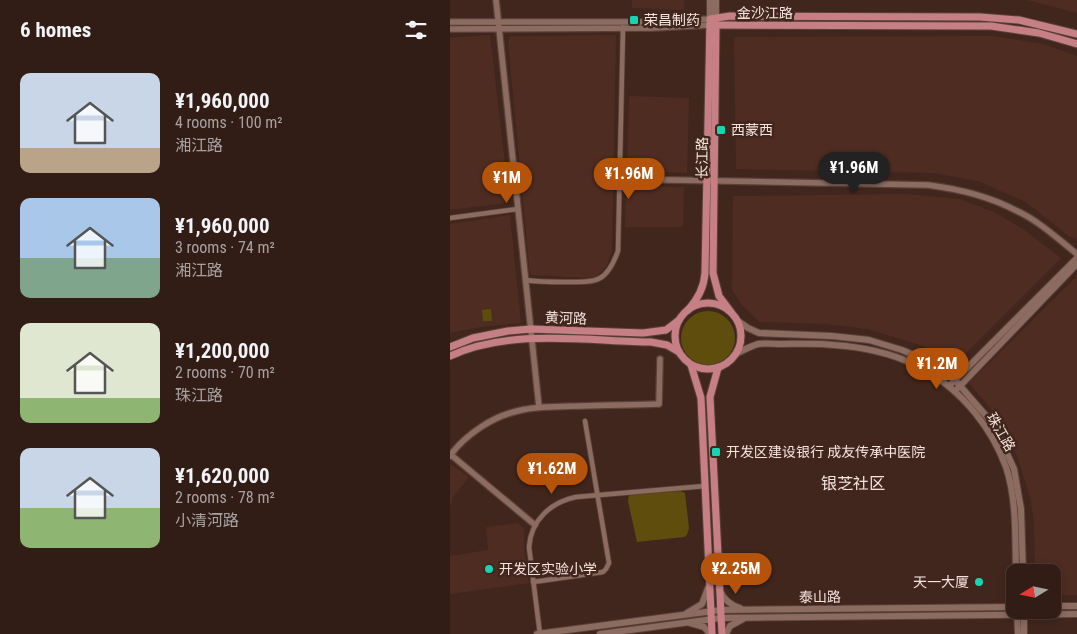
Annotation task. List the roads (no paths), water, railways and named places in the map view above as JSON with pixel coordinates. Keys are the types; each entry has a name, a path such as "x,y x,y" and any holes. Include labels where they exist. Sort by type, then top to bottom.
{"main road":[{"name":"长江路","path":"710,0 713,22"},
{"name":"长江路","path":"716,0 713,22 711,181 713,273 719,296 731,312"},
{"name":"金沙江路","path":"713,22 980,16 1019,20 1077,34"},
{"name":"金沙江路","path":"713,22 991,26 1039,33 1077,44"},
{"name":"长江路","path":"688,310 696,301 704,282 711,181"},
{"path":"952,383 1077,258"},
{"path":"958,388 1077,264"},
{"path":"952,383 898,358 851,346 760,344 737,353 728,363 718,368 702,369 691,365 679,352 675,337 679,320 688,310 694,306 707,303 718,305 731,312 738,321 759,333 832,336 869,340 902,350 932,363 958,388 993,426 1008,453 1014,469 1021,509 1023,564"},
{"name":"黄河路","path":"450,347 473,338 508,330 531,329 643,333 666,330 679,320"},
{"path":"737,353 741,335 738,321"},
{"name":"黄河路","path":"450,356 475,347 508,340 532,339 651,342 667,345 679,352"},
{"path":"691,365 700,398 711,634"},
{"path":"718,368 710,398 722,634"},
{"name":"珠江路","path":"958,388 985,425 1006,467 1013,505 1016,564"},
{"path":"681,619 702,604 707,596 709,577"},
{"path":"720,587 723,597 728,602 733,606 746,610"},
{"path":"1061,606 1077,606"},
{"name":"泰山路","path":"539,634 746,610 1006,611"},
{"name":"泰山路","path":"721,614 746,618 1006,611"},
{"name":"泰山路","path":"1061,613 1077,614"},
{"path":"726,634 730,626 746,618"},
{"path":"681,619 701,626 711,634"},
{"name":"泰山路","path":"600,634 681,619"},
{"path":"1018,634 1019,619"},
{"path":"1021,619 1024,634"}],"street":[{"path":"496,0 539,407"},
{"name":"金沙江路","path":"450,22 498,25 623,25 713,22"},
{"name":"金沙江路","path":"450,29 498,25"},
{"path":"525,280 593,282 604,276 613,265 618,251 623,25"},
{"path":"619,179 928,184 980,195 1019,211 1052,233 1077,254"},
{"path":"450,218 518,209"},
{"path":"535,525 450,455 461,442 494,419 508,412 539,407 658,404 660,359"},
{"path":"533,582 597,573 606,569 609,563 585,421"},
{"path":"539,634 528,547 535,525 546,511 555,504 571,498 705,486"}],"place":[{"name":"荣昌制药","path":"634,20"},
{"name":"西蒙西","path":"721,130"},
{"name":"开发区建设银行 成友传承中医院","path":"716,452"},
{"name":"开发区实验小学","path":"489,569"},
{"name":"天一大厦","path":"979,582"}],"district":[{"name":"银芝社区","path":"853,483"}]}
